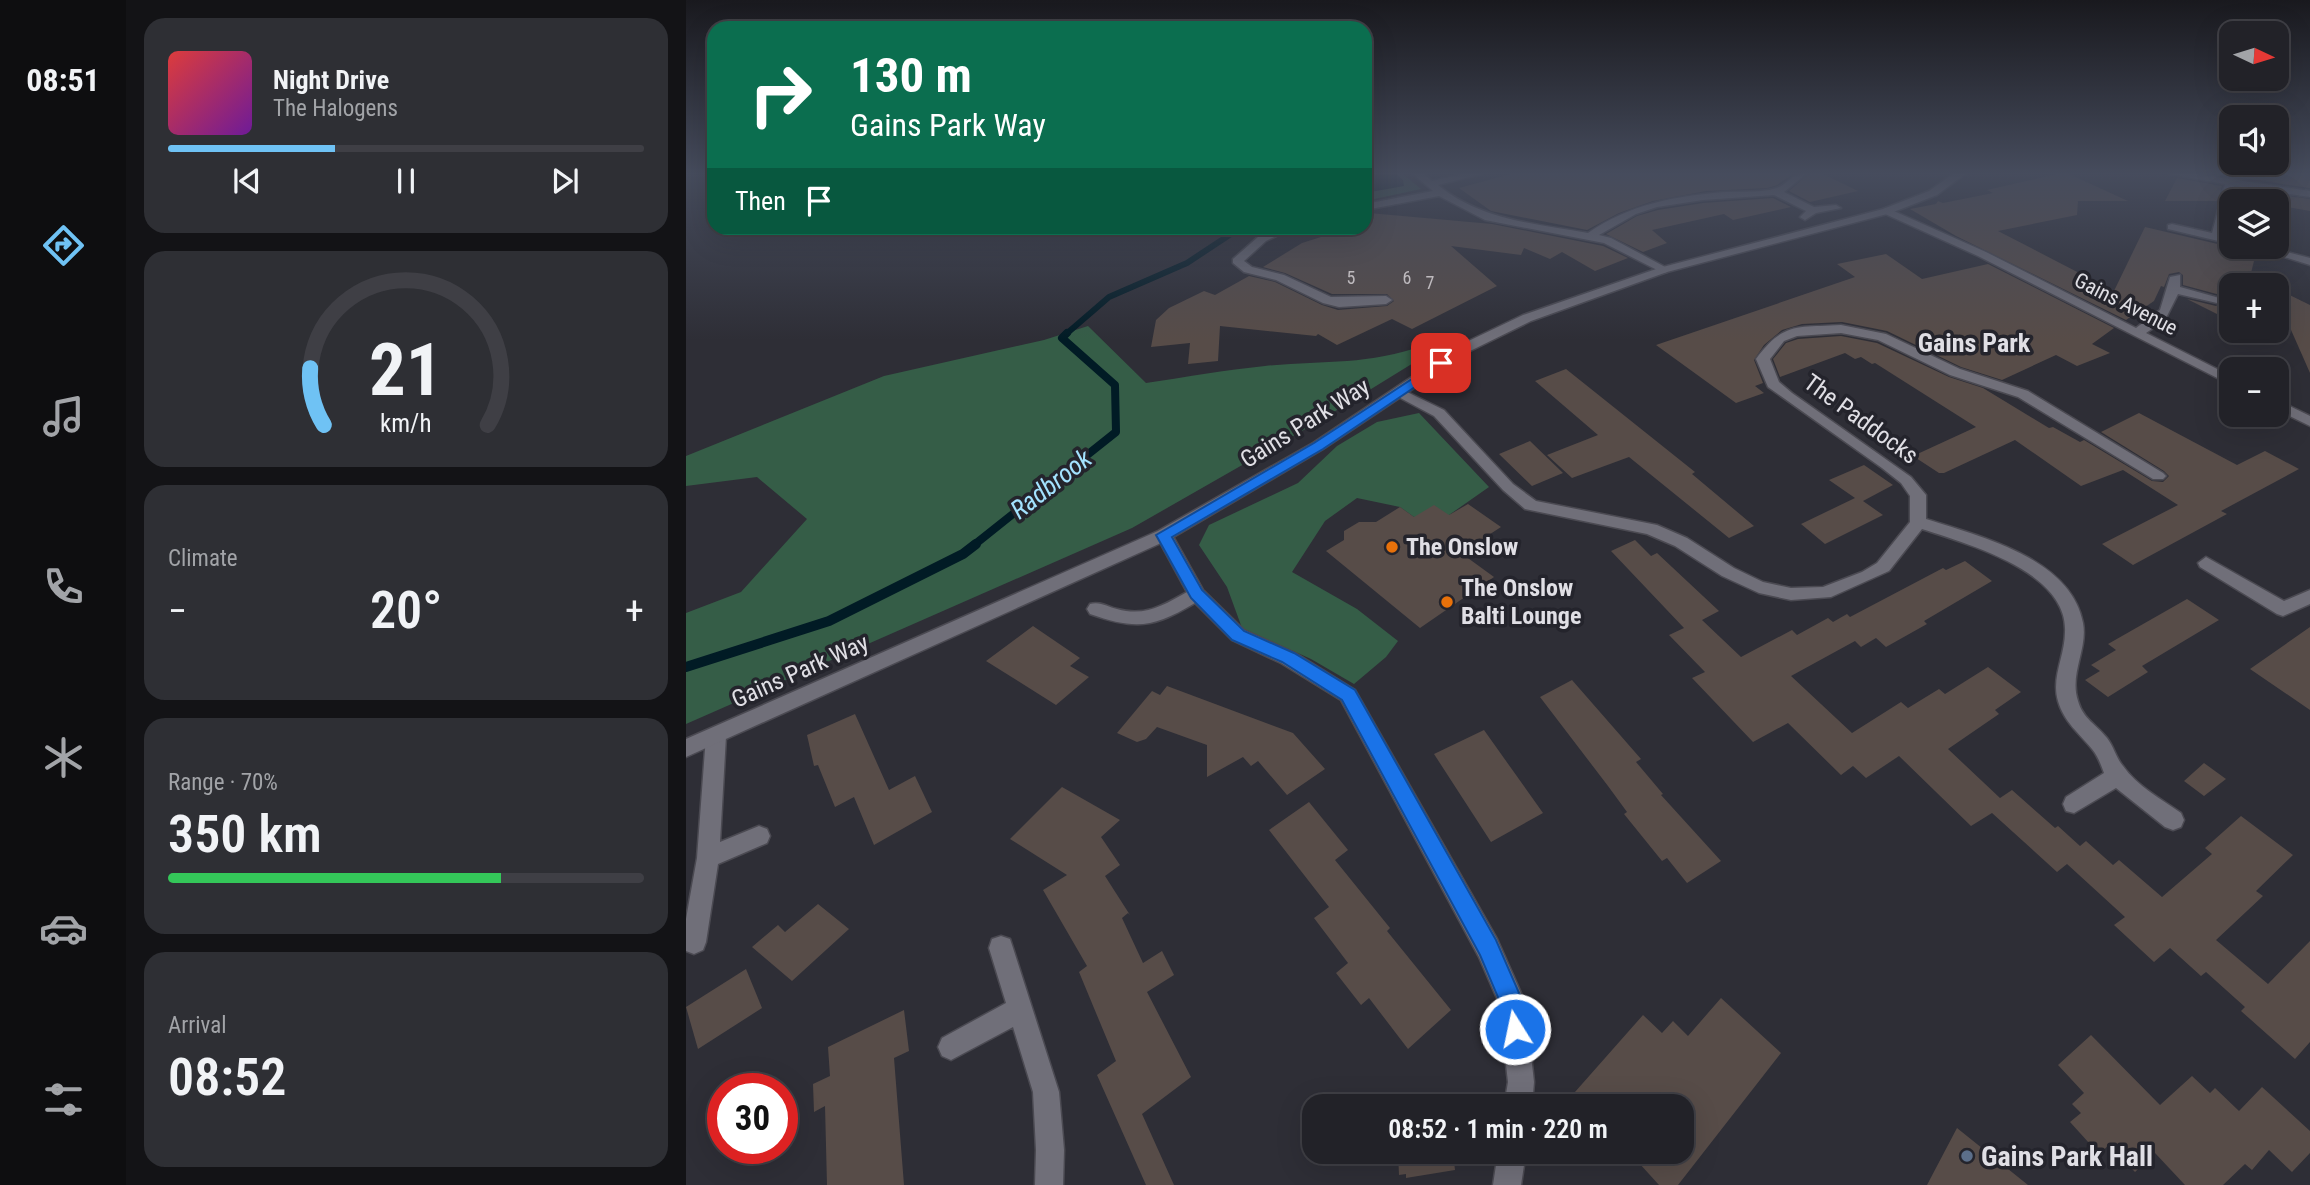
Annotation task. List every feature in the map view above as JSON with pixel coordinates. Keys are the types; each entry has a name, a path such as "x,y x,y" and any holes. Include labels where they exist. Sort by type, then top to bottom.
{"street":[{"path":"1553,229 1591,236 1625,249 1663,270"},
{"path":"1591,236 1599,229"},
{"name":"Gains Park Way","path":"686,748 1164,535 1318,446 1463,349 1527,318 1663,270 1818,229"},
{"name":"Gains Avenue","path":"1927,229 1982,254 2219,375"},
{"path":"2182,229 2219,238"},
{"path":"2216,237 2218,229"},
{"path":"1271,235 1262,239 1237,261 1248,270 1280,277 1327,300 1339,303 1386,300"},
{"path":"2289,256 2310,262"},
{"path":"2136,333 2156,323 2167,312 2175,283 2217,299"},
{"name":"The Paddocks","path":"1918,522 1918,495 1906,480 1773,384 1763,359 1780,338 1795,332 1829,329 1882,337 1955,372 2023,394 2158,476"},
{"path":"1398,393 1439,413 1508,487 1531,505 1651,529 1681,542 1728,572 1759,587 1791,594 1825,593 1846,585 1883,566 1897,552 1918,522 2028,564 2048,580 2064,599 2074,621 2073,642 2064,679 2068,702 2083,728 2099,742 2117,776 2173,820"},
{"path":"2289,411 2310,422"},
{"path":"1164,535 1197,594 1238,635 1288,658 1348,695 1488,947 1512,1002 1521,1082 1520,1094"},
{"path":"2206,563 2283,609 2310,596"},
{"path":"1096,609 1126,621 1149,619 1197,594"},
{"path":"694,942 708,858 716,736"},
{"path":"2074,804 2117,776"},
{"path":"708,858 759,836"},
{"path":"1001,948 1018,1010 1046,1092 1049,1185"},
{"path":"951,1048 1018,1010"},
{"path":"1507,1185 1510,1164"}],"green space":[{"path":"1088,326 1146,383 1265,366 1364,359 1404,352 1425,345 1436,349 1316,423 1132,528 686,724 686,613 741,592 807,519 757,477 686,486 686,456 884,376 1044,340"},
{"path":"1419,413 1489,487 1449,515 1414,517 1400,507 1357,498 1325,521 1292,572 1357,609 1398,641 1386,657 1354,684 1311,659 1242,628 1227,587 1199,545 1209,525 1298,483 1337,446 1377,422"}],"building":[{"path":"1372,229 1519,229 1603,246 1628,258 1595,271 1562,252 1550,259 1524,248 1521,255 1451,246 1497,286 1412,329 1392,319 1337,345 1318,334 1316,336 1220,326 1218,361 1188,364 1190,343 1151,347 1156,320 1169,308 1204,291 1215,295 1249,276 1275,282 1338,310 1387,306 1394,301 1387,294 1332,294 1285,273 1263,267 1302,243 1321,237 1319,235 1372,235"},
{"path":"1614,229 1655,229 1652,230 1667,243 1643,252 1606,234"},
{"path":"1945,229 2006,229 1998,231 2114,291 2144,229 2155,229 2219,244 2219,259 2254,259 2251,273 2219,273 2219,295 2183,285 2183,275 2179,272 2169,274 2154,301 2126,320"},
{"path":"1886,254 1922,279 1988,264 2114,328 2092,344 2110,353 2077,366 2056,355 2002,380 1961,367 1887,331 1842,322 1802,324 1782,330 1764,345 1754,360 1763,383 1755,386 1764,393 1736,403 1656,345 1855,277 1837,264"},
{"path":"2289,295 2310,305 2310,373 2289,325"},
{"path":"2187,299 2216,306 2219,304 2219,315"},
{"path":"1841,336 1877,343 1949,377 1983,388 2049,428 2053,427 2080,442 2084,440 2152,481 2163,482 2169,476 2101,432 2139,413 2237,465 2265,451 2299,469 2221,511 2227,514 2133,565 2102,544 2178,505 2123,470 2081,486 2015,440 1939,473 1913,456 1976,427 1875,363 1872,364 1861,357 1855,359 1845,353 1780,377 1773,359 1786,343 1798,339"},
{"path":"1566,369 1695,472 1692,474 1754,526 1729,538 1629,457 1572,478 1547,455 1598,435 1535,381"},
{"path":"1530,441 1563,473 1532,486 1499,454"},
{"path":"1864,465 1893,485 1863,501 1883,515 1825,544 1801,524 1855,498 1829,480"},
{"path":"1468,504 1501,527 1461,553 1494,577 1420,628 1326,551 1344,540 1344,531 1359,522 1376,522 1400,507 1414,517 1434,505 1449,515"},
{"path":"1635,540 1651,556 1657,553 1719,611 1702,620 1741,657 1792,630 1797,635 1828,618 1833,622 1847,614 1850,617 1943,568 1946,570 1965,561 1992,581 1924,621 1927,624 1886,647 1876,638 1861,647 1855,641 1791,676 1852,733 1901,702 1908,708 1939,689 1945,694 1988,667 2021,692 1995,710 1999,714 1948,749 2000,798 2012,790 2080,846 2086,841 2113,865 2119,860 2162,897 2212,854 2205,848 2241,816 2293,855 2256,891 2263,896 2216,940 2268,984 2310,941 2310,1042 2295,1059 2241,1011 2245,1007 2206,972 2201,976 2170,948 2154,962 2114,925 2125,917 2067,864 2057,872 1992,813 1971,826 1899,756 1866,778 1853,766 1841,775 1788,723 1753,742 1692,678 1705,672 1669,635 1684,628 1611,551"},
{"path":"2187,599 2219,620 2142,666 2148,672 2108,697 2085,680 2100,671 2091,665 2116,650 2108,644"},
{"path":"1033,626 1080,658 1070,666 1089,677 1056,705 986,661"},
{"path":"2310,627 2310,710 2250,669"},
{"path":"1572,680 1641,759 1636,762 1663,794 1661,795 1721,861 1687,883 1667,858 1662,861 1624,814 1627,812 1540,697"},
{"path":"1167,686 1293,733 1325,769 1287,795 1258,761 1251,766 1243,757 1207,777 1207,745 1157,727 1146,739 1137,742 1117,733 1152,691 1160,695"},
{"path":"855,714 889,790 915,776 932,812 874,845 854,797 835,807 818,765 814,766 807,735"},
{"path":"1484,730 1543,813 1491,842 1434,754"},
{"path":"2204,763 2226,779 2204,796 2184,781"},
{"path":"1062,787 1120,820 1101,837 1120,865 1105,876 1130,915 1128,913 1122,918 1143,963 1162,951 1174,975 1147,992 1191,1077 1142,1114 1174,1185 1146,1185 1097,1075 1116,1061 1079,972 1087,966 1043,890 1067,875 1010,839"},
{"path":"1309,802 1348,850 1335,860 1390,928 1387,931 1451,1010 1408,1049 1369,998 1361,1005 1336,973 1348,963 1314,918 1329,907 1269,830"},
{"path":"818,904 849,929 792,981 752,947 778,925 785,932"},
{"path":"746,969 762,1008 698,1049 686,1007"},
{"path":"1721,998 1781,1053 1678,1185 1659,1185 1640,1164 1694,1164 1694,1094 1575,1092 1643,1015 1662,1033 1673,1021 1688,1036"},
{"path":"904,1010 909,1051 894,1058 904,1185 827,1185 825,1106 814,1112 813,1084 830,1076 828,1047"},
{"path":"2091,1035 2160,1105 2192,1076 2210,1093 2215,1088 2239,1111 2262,1087 2310,1131 2310,1153 2292,1172 2269,1150 2252,1170 2245,1164 2223,1185 2185,1185 2155,1153 2135,1172 2109,1145 2099,1154 2070,1122 2081,1113 2072,1104 2084,1093 2058,1065"},
{"name":"Gains Park Hall","path":"1957,1128 2028,1185 1927,1185"},
{"path":"1399,1164 1454,1164 1455,1170 1406,1178 1406,1174 1399,1175"}],"waterway":[{"name":"Radbrook","path":"1065,335 1109,297 1187,263 1229,235"},
{"name":"Radbrook","path":"974,545 1116,432 1115,385 1062,338 1065,335"},
{"name":"Radbrook","path":"686,667 829,621 963,554 976,544"}],"place":[{"name":"The Onslow","path":"1392,547"},
{"name":"The Onslow Balti Lounge","path":"1447,602"},
{"name":"Gains Park Hall","path":"1967,1156"}],"district":[{"name":"Gains Park","path":"1974,343"}],"route":[{"path":"1441,363 1318,446 1164,535 1197,594 1238,635 1288,658 1348,695 1488,947 1512,1002 1515,1029"}]}
